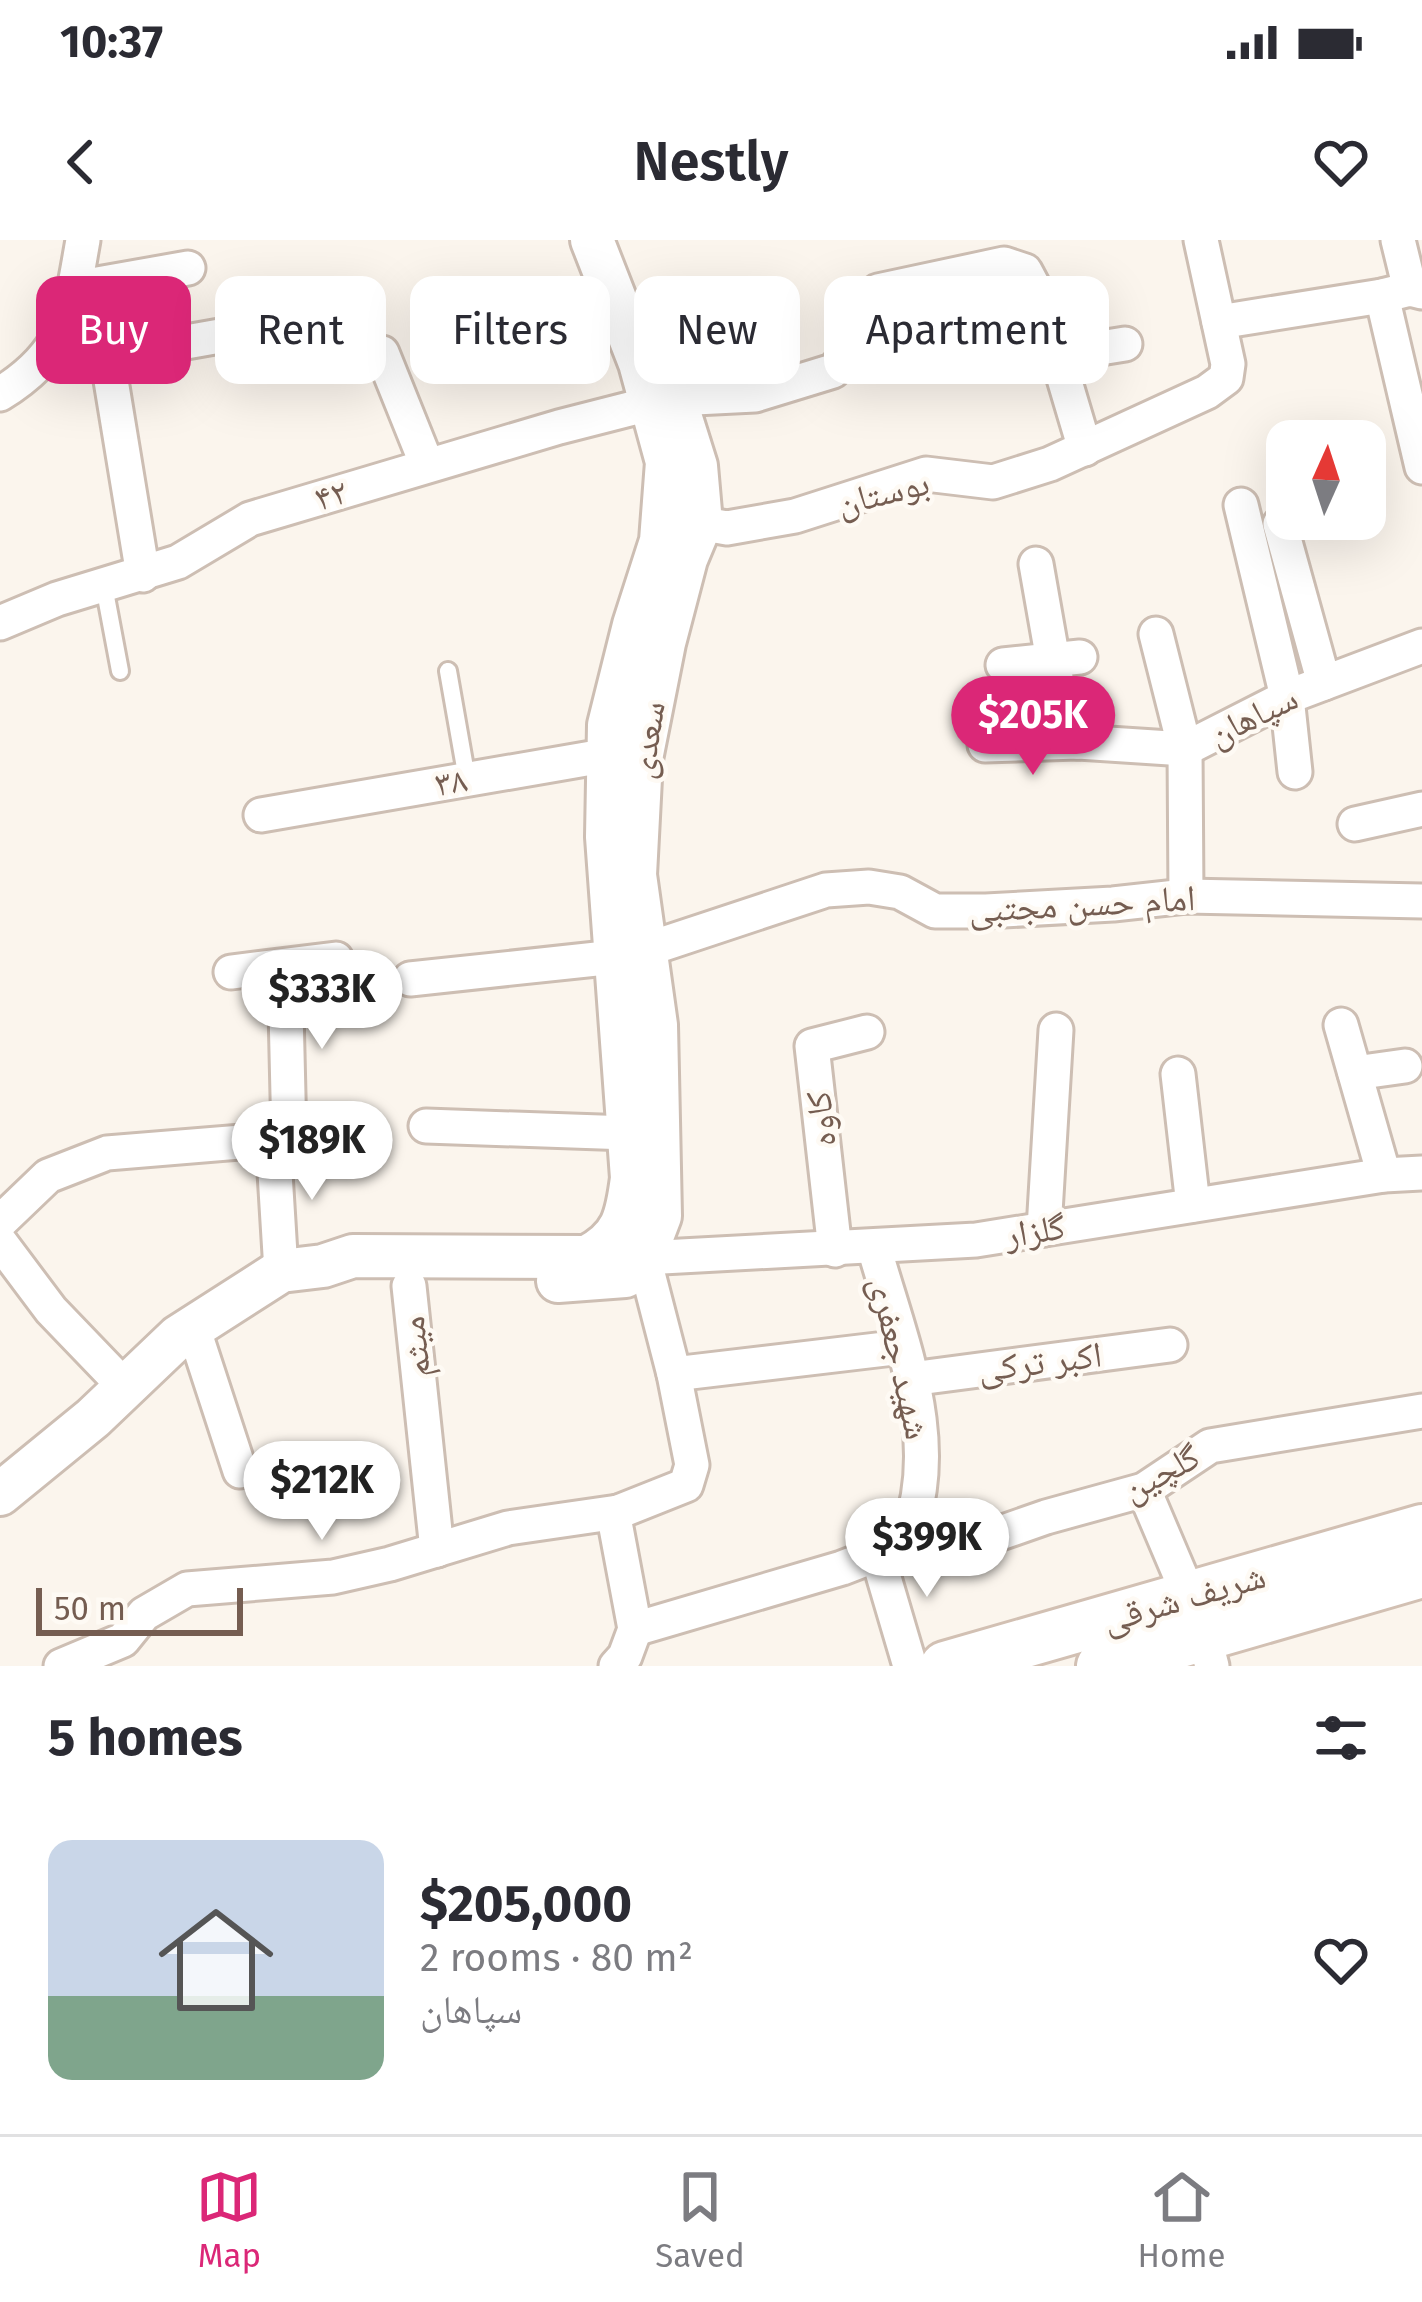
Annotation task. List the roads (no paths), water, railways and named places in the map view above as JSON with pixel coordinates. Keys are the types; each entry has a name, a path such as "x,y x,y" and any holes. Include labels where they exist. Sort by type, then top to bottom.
{"main road":[{"name":"شریف شرقی","path":"945,1666 1201,1633 1422,1529"},
{"name":"شریف شرقی","path":"1101,1666 1201,1633 1422,1573"}],"street":[{"path":"77,276 83,240"},
{"name":"سعدی","path":"592,240 640,362 696,466 682,520 686,559 664,643 625,757 634,874 630,954 656,1025 644,1132 660,1216 628,1251"},
{"name":"سعدی","path":"614,240 662,401"},
{"path":"1201,240 1219,322 1405,293"},
{"path":"1398,240 1422,467"},
{"name":"۴۲","path":"948,276 1004,264 1027,276"},
{"path":"140,276 188,268"},
{"name":"بوستان","path":"682,520 727,528 795,516 926,474 994,482 1050,464 1207,392 1226,378 1228,364 1219,322"},
{"path":"1109,347 1126,344"},
{"path":"386,362 427,466"},
{"path":"0,394 36,367"},
{"name":"۴۲","path":"0,623 57,599 178,562 250,518 662,401 755,395 824,374"},
{"path":"112,384 143,575"},
{"name":"۴۲","path":"1066,384 1085,448"},
{"path":"1241,505 1287,697 1295,772"},
{"path":"1284,540 1324,683"},
{"path":"1036,564 1066,658 1064,723 1078,742"},
{"path":"1156,634 1185,748 1186,896"},
{"name":"سپاهان","path":"985,745 1078,742 1185,748 1287,697 1422,646"},
{"path":"1003,665 1066,658"},
{"name":"۳۸","path":"261,815 625,757"},
{"path":"1354,824 1422,809"},
{"name":"امام حسن مجتبی","path":"410,979 630,954 826,890 869,887 900,892 935,911 1113,904 1186,896 1422,901"},
{"path":"231,972 336,959"},
{"path":"281,1271 285,967"},
{"path":"1341,1025 1384,1175"},
{"path":"1044,1229 1056,1030"},
{"name":"کاوه","path":"835,1250 812,1046 867,1032"},
{"path":"1355,1073 1405,1066"},
{"path":"1178,1074 1193,1204"},
{"path":"426,1126 644,1132"},
{"path":"0,1222 48,1176 107,1153 281,1139 360,1138"},
{"name":"گلزار","path":"628,1251 835,1250 976,1240 1384,1175 1422,1173"},
{"path":"0,1242 50,1310 125,1387"},
{"name":"شهید جعفری","path":"874,1247 922,1426 923,1468 915,1519 891,1549"},
{"path":"0,1494 92,1418 178,1336 281,1271 323,1266 353,1256 587,1257 628,1251"},
{"path":"323,1266 339,1281 409,1286 589,1280 625,1276 628,1251"},
{"path":"62,1666 123,1640 144,1614 187,1588 333,1576 508,1528 618,1512 686,1485 692,1465 674,1373 628,1251"},
{"name":"میثم","path":"409,1286 437,1550"},
{"path":"193,1327 240,1471"},
{"name":"اکبر ترکی","path":"674,1373 1170,1345"},
{"name":"گلچین","path":"891,1549 986,1538 1144,1490 1210,1446 1422,1411"},
{"path":"1144,1490 1201,1633"},
{"path":"1422,1510 1422,1529"},
{"path":"616,1666 625,1657 634,1629 614,1516 618,1512"},
{"path":"634,1629 891,1549 910,1666"}],"lane":[{"path":"104,586 120,671"},
{"path":"448,671 467,779"}]}
